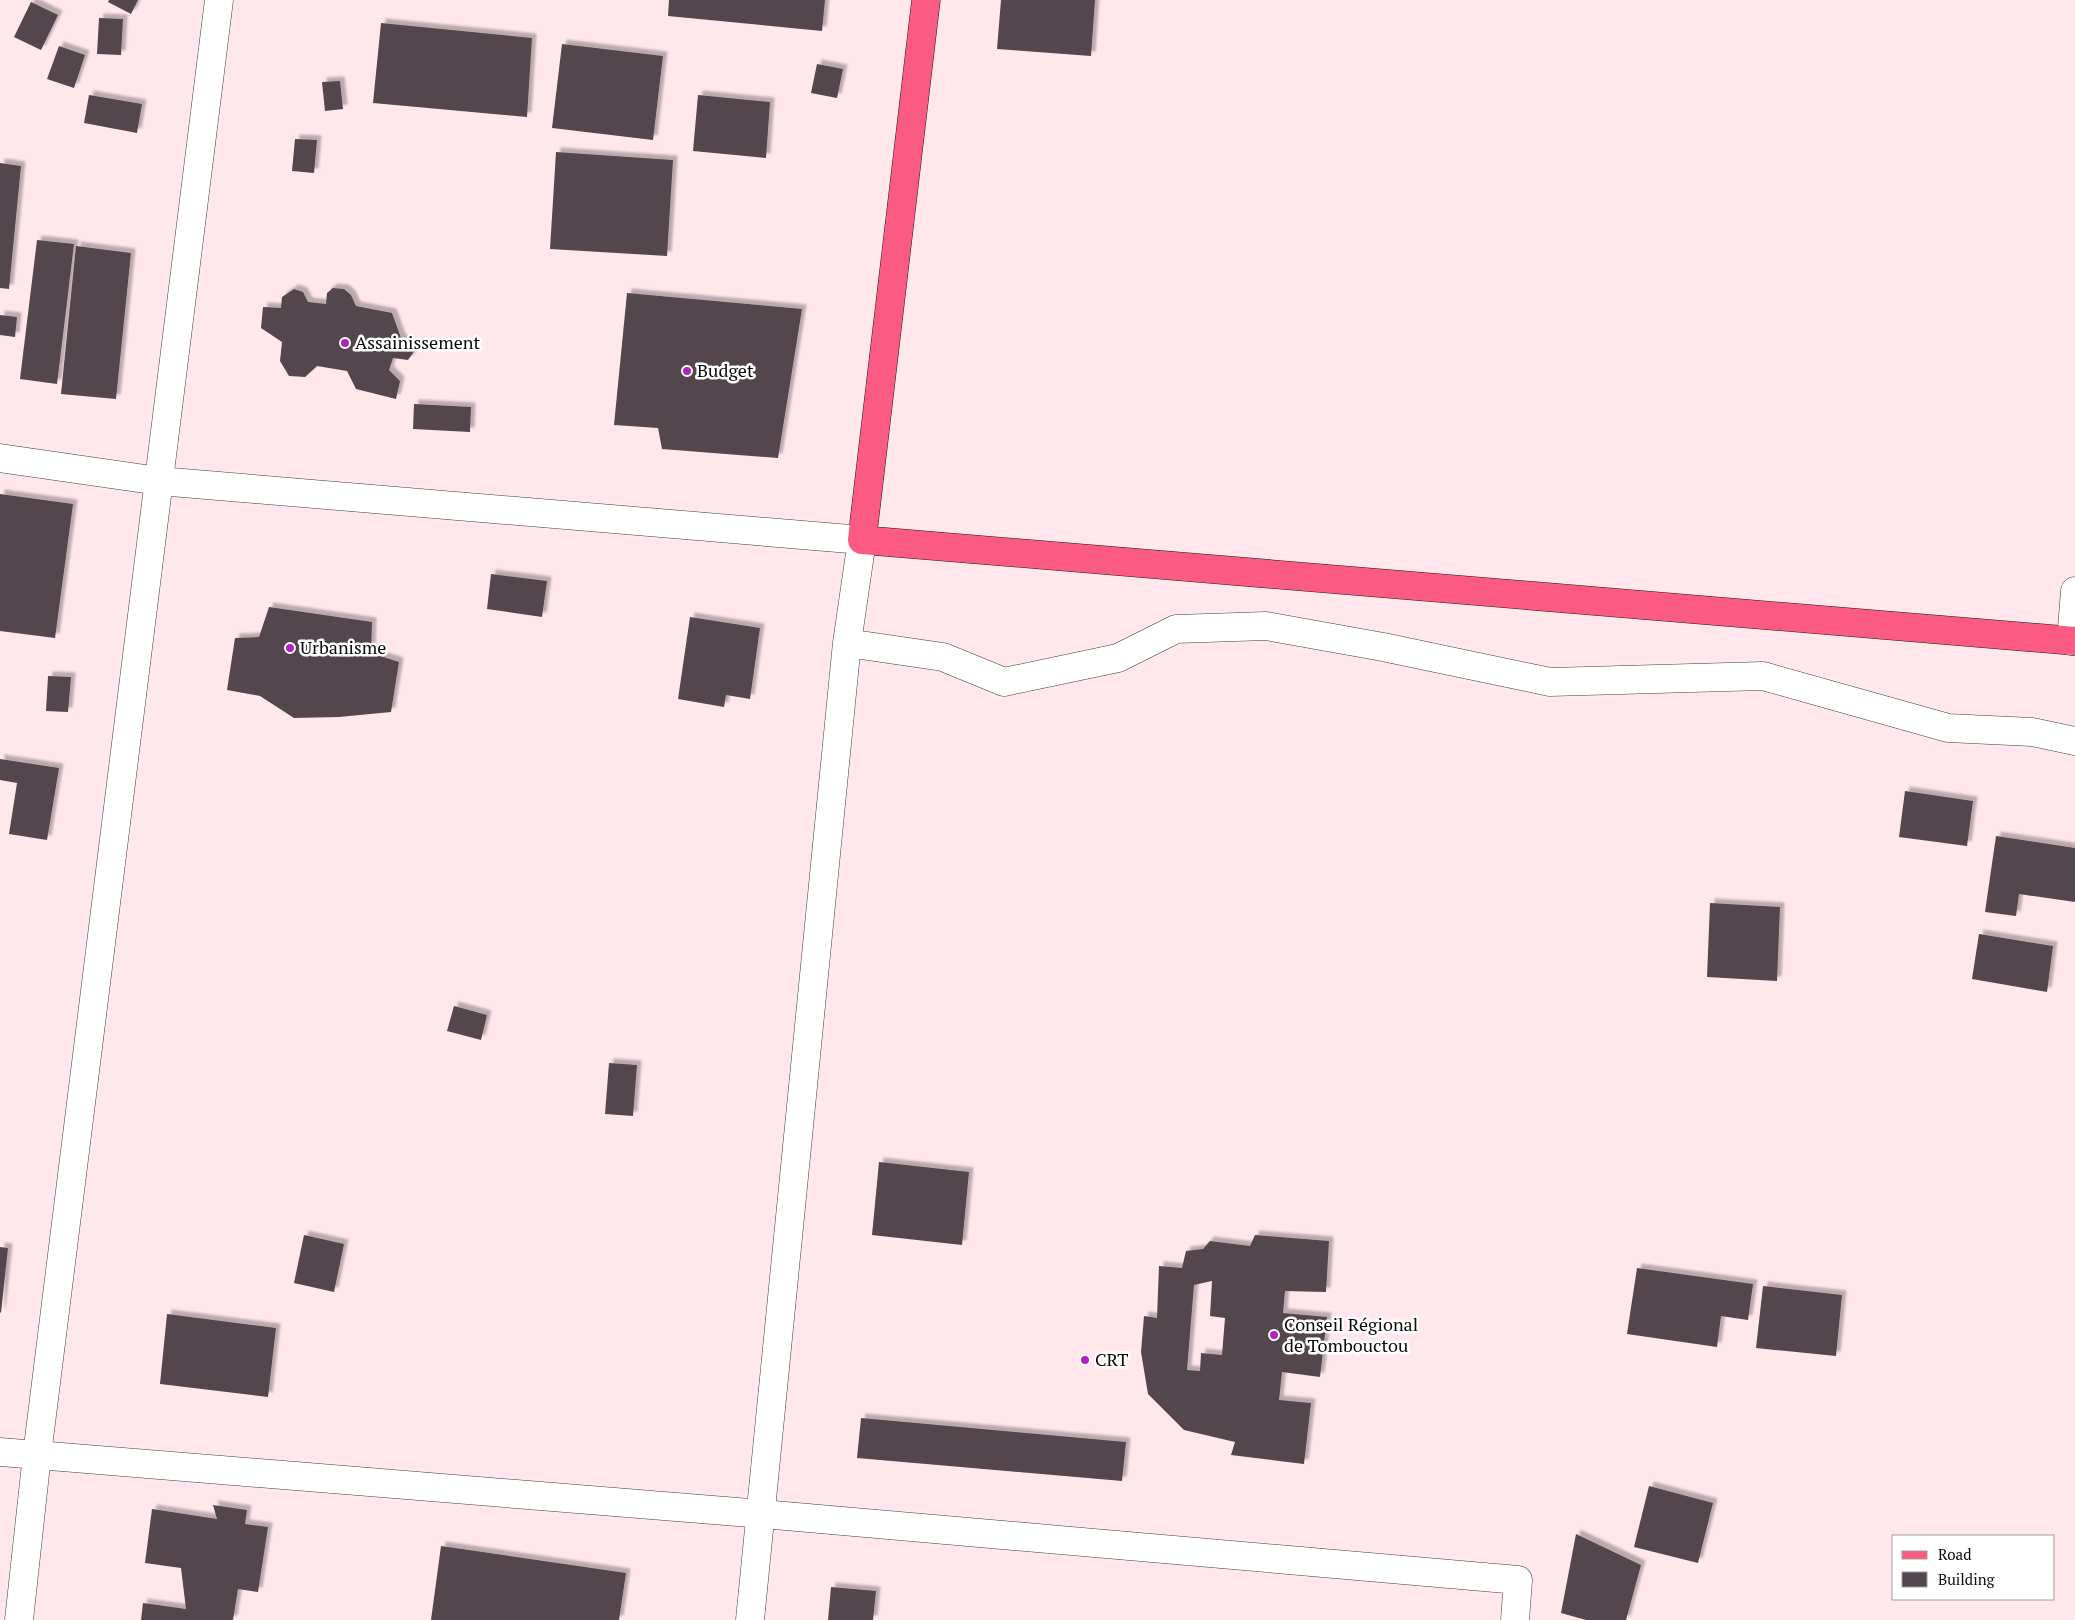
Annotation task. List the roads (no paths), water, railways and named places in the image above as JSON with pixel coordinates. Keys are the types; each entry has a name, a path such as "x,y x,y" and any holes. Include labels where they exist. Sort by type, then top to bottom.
{"main road":[{"path":"926,0 862,540 2073,641"}],"street":[{"path":"19,1620 37,1455 219,0"},
{"path":"0,458 159,481 862,540 847,643 750,1620"},
{"path":"2073,641 2075,591"},
{"path":"847,643 943,657 1004,682 1118,658 1176,629 1266,626 1383,647 1550,682 1763,676 1948,728 2032,732 2075,741"},
{"path":"0,1452 762,1514 1518,1580 1515,1620"}],"place":[{"name":"Assainissement","path":"345,343"},
{"name":"Budget","path":"687,371"},
{"name":"Urbanisme","path":"290,648"},
{"name":"Conseil Régional de Tombouctou","path":"1274,1335"},
{"name":"CRT","path":"1085,1360"}]}
